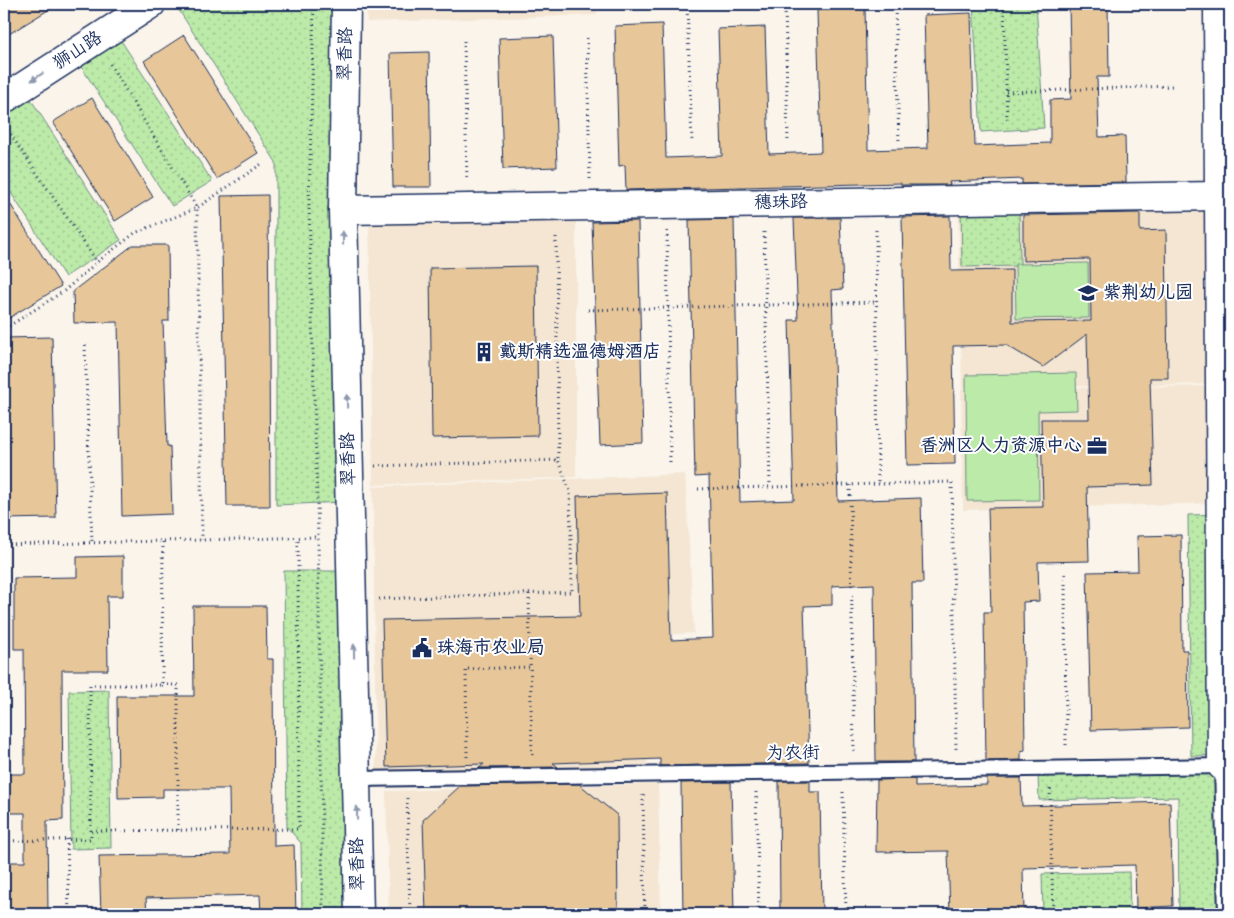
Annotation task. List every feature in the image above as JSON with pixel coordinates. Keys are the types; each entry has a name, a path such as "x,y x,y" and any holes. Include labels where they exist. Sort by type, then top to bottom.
{"street":[{"name":"狮山路","path":"4,98 151,4"},
{"name":"翠香路","path":"346,4 343,210 359,914"},
{"path":"1218,4 1226,766"},
{"name":"穗珠路","path":"343,210 1219,196"}],"lane":[{"name":"为农街","path":"357,779 1226,766"},
{"path":"1226,766 1226,914"}],"path":[{"path":"314,4 309,204 318,537 323,914"},
{"path":"687,4 692,143"},
{"path":"785,4 788,144"},
{"path":"895,4 899,142"},
{"path":"1004,4 1007,122"},
{"path":"587,38 590,206"},
{"path":"96,40 197,208 202,540"},
{"path":"464,41 468,208"},
{"path":"1006,92 1172,86"},
{"path":"4,124 97,262"},
{"path":"4,326 9,326 64,291 97,262 135,233 197,208 263,163"},
{"path":"876,202 878,484"},
{"path":"764,204 770,487"},
{"path":"667,205 670,462"},
{"path":"352,600 572,592 570,491 558,460 556,207"},
{"path":"588,310 877,302"},
{"path":"85,345 92,542"},
{"path":"349,467 558,460"},
{"path":"698,489 952,482 956,770"},
{"path":"846,914 849,772 850,485"},
{"path":"4,545 351,536"},
{"path":"91,831 299,829 298,537"},
{"path":"162,685 163,541"},
{"path":"1065,574 1066,768"},
{"path":"529,594 532,776"},
{"path":"467,777 466,670 530,668"},
{"path":"4,841 91,839 90,685 178,685 178,830"},
{"path":"1050,768 1053,914"},
{"path":"756,773 759,914"},
{"path":"642,774 644,914"},
{"path":"410,914 407,798 417,798"},
{"path":"67,839 69,914"}],"shaded area":[{"path":"366,4 596,4 597,15 367,22"},
{"name":"紫荆幼儿园","path":"1216,199 1217,384 962,388 958,202"},
{"path":"576,209 576,477 373,485 369,212"},
{"path":"1217,386 1217,503 963,510 961,389"},
{"path":"685,474 694,633 643,636 648,773 376,776 373,487"},
{"path":"658,784 661,914 389,914 386,791"}],"green space":[{"path":"175,4 338,4 344,502 276,505 276,162"},
{"path":"973,4 1036,4 1044,128 981,132"},
{"path":"120,39 212,181 172,206 80,65"},
{"path":"28,95 121,240 65,277 4,182 4,111"},
{"path":"1019,205 1020,266 962,267 961,206"},
{"path":"1088,263 1089,318 1016,319 1015,264"},
{"path":"1076,373 1077,410 1038,411 1039,500 967,501 966,375"},
{"path":"1230,514 1230,755 1191,756 1188,515"},
{"path":"284,571 343,571 350,914 302,914 301,843 287,827"},
{"path":"109,690 111,848 71,849 69,691"},
{"path":"1216,771 1221,914 1179,914 1178,797 1039,800 1038,775"},
{"path":"1129,872 1130,914 1043,914 1042,874"}],"building":[{"path":"4,4 58,4 4,37"},
{"path":"1069,4 1108,4 1109,77 1097,77 1099,137 1125,136 1126,182 1022,184 1022,179 949,182 950,185 901,185 901,183 626,190 625,165 619,166 615,26 662,24 666,158 722,156 718,29 765,27 769,154 821,152 817,10 865,8 868,150 928,148 924,15 971,13 975,146 1050,143 1050,100 1071,99"},
{"path":"184,35 258,153 217,179 144,61"},
{"path":"553,36 557,167 503,169 499,38"},
{"path":"429,52 431,187 393,187 390,53"},
{"path":"92,98 153,197 115,221 53,122"},
{"path":"4,194 61,286 4,321"},
{"path":"268,195 270,506 227,506 221,196"},
{"path":"1140,213 1140,231 1166,230 1168,378 1150,378 1153,485 1087,487 1089,561 1038,562 1039,601 1023,602 1025,750 1021,751 1021,760 986,761 984,612 991,612 988,508 1043,507 1041,419 1089,419 1087,334 1043,367 1006,345 953,346 955,464 907,465 902,217 950,216 951,271 1012,270 1012,322 1091,321 1090,259 1023,261 1023,215"},
{"path":"794,218 840,218 843,289 832,290 838,501 921,498 923,583 912,583 914,762 876,762 874,584 832,586 832,605 804,606 809,763 660,766 660,759 553,763 558,767 479,768 484,764 386,767 382,620 580,616 577,496 667,493 671,640 713,638 709,476 695,477 689,220 734,219 740,502 794,500 789,320 798,320"},
{"path":"638,221 643,443 600,445 592,222"},
{"path":"133,245 168,245 169,321 163,321 167,446 170,446 172,514 122,516 118,322 74,323 73,291"},
{"name":"戴斯精选温德姆酒店","path":"536,266 538,436 432,438 430,268"},
{"path":"52,337 56,518 4,519 4,338"},
{"path":"1181,535 1182,650 1187,650 1188,727 1091,730 1087,572 1138,571 1137,536"},
{"path":"123,556 123,596 107,596 108,670 62,670 63,820 47,821 48,914 4,914 6,862 25,862 25,813 4,813 4,774 25,774 24,649 14,649 14,578 77,577 77,557"},
{"path":"193,606 266,606 267,659 273,659 274,846 294,845 296,914 261,914 260,895 146,898 147,914 101,914 99,856 230,854 229,789 163,789 163,797 118,798 117,696 194,696"},
{"path":"987,778 1021,778 1022,806 1170,802 1173,906 1136,908 1135,865 1023,868 1024,914 950,914 948,851 876,852 877,780 915,779 915,787 987,785"},
{"path":"779,781 810,781 810,792 820,792 822,914 780,914"},
{"path":"731,782 734,914 683,914 681,783"},
{"path":"579,784 617,815 618,914 426,914 423,820 460,786"}],"place":[{"name":"紫荆幼儿园","path":"1088,293"},
{"name":"戴斯精选温德姆酒店","path":"484,352"},
{"name":"香洲区人力资源中心","path":"1097,446"},
{"name":"珠海市农业局","path":"422,648"}]}
